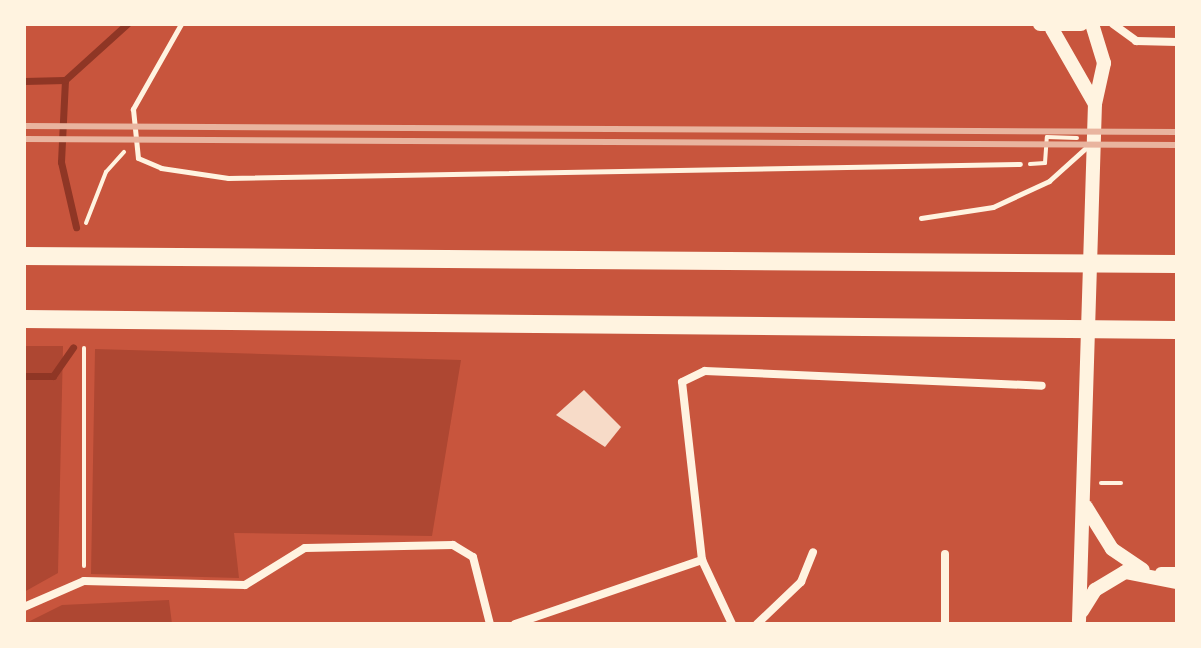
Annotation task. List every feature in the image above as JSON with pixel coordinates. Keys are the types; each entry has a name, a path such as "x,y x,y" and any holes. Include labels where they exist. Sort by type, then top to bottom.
{"highway":[{"path":"24,256 1177,264"},
{"path":"24,319 1177,330"}],"main road":[{"path":"1042,26 1081,24"},
{"path":"1078,622 1086,507 1095,104 1104,55 1092,24"},
{"path":"1042,26 1095,104"},
{"path":"1086,507 1112,549 1143,570"},
{"path":"1078,622 1109,578 1143,570 1161,573 1177,582"}],"street":[{"path":"1113,24 1136,41 1177,42"},
{"path":"732,624 702,560 682,382 705,371 1042,386"},
{"path":"24,607 84,581 245,585 305,548 453,545 473,557 490,624"},
{"path":"757,624 801,582 813,552"},
{"path":"945,554 945,624"},
{"path":"515,624 702,560"},
{"path":"1161,573 1177,573"}],"lane":[{"path":"181,24 133,109 138,158 161,168 228,178 1020,164"},
{"path":"921,218 993,207 1049,181 1095,138"}],"path":[{"path":"1020,164 1045,163 1047,137 1078,138"},
{"path":"86,223 106,172 135,139"},
{"path":"84,348 84,581"},
{"path":"1101,483 1121,483"}],"shaded area":[{"path":"24,346 63,346 58,573 24,592"},
{"path":"95,349 461,360 432,536 234,533 239,578 91,574"},
{"path":"169,600 172,624 24,624 62,605"}],"building":[{"path":"584,390 621,427 605,447 556,415"}],"waterway":[{"path":"24,81 65,80 127,24"},
{"path":"65,80 61,162 76,227"},
{"path":"24,376 53,376 73,347"}],"railway":[{"path":"24,126 1177,132"},
{"path":"24,139 1177,145"}]}
